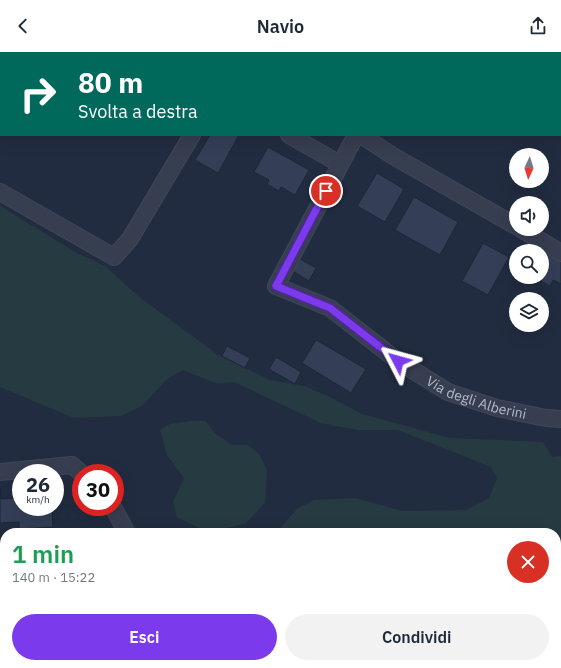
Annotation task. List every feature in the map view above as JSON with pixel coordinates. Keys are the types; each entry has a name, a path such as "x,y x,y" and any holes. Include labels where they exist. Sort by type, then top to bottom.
{"street":[{"path":"0,192 114,257 130,239 191,136"},
{"path":"291,136 340,164 355,136"},
{"path":"363,136 393,156 509,222"},
{"name":"Via degli Alberini","path":"340,164 276,286 330,308 398,361 448,392 496,408 546,418 561,419"},
{"path":"533,236 561,253"},
{"path":"0,472 72,465"},
{"path":"118,516 124,528"}],"green space":[{"path":"0,206 77,253 105,266 138,296 218,355 270,380 304,386 328,396 362,414 450,438 543,442 552,457 561,456 561,528 280,528 297,509 314,500 355,498 402,511 466,510 489,498 497,478 491,467 398,430 357,430 321,423 234,382 218,384 183,370 167,379 142,406 121,416 74,418 0,387"},
{"path":"205,421 216,434 232,445 248,445 259,454 267,470 265,503 245,524 225,528 199,528 177,517 173,502 184,478 167,455 160,430 170,424"}],"building":[{"path":"209,136 238,136 218,173 195,160"},
{"path":"268,147 309,170 295,195 281,187 279,191 267,184 269,180 254,172"},
{"path":"377,173 404,189 385,222 357,206"},
{"path":"414,197 458,222 440,255 395,230"},
{"path":"483,243 509,257 488,295 462,281"},
{"path":"549,256 561,262 561,284 553,280 550,286 546,284 549,284"},
{"path":"300,259 316,268 309,281 293,271"},
{"path":"316,340 366,369 351,393 302,363"},
{"path":"227,346 250,358 245,368 222,356"},
{"path":"276,357 301,372 295,384 269,369"},
{"path":"0,488 1,499 12,498 12,516 52,516 53,527 19,528 19,522 0,523"}],"route":[{"path":"326,191 276,286 330,308 398,361"}]}
